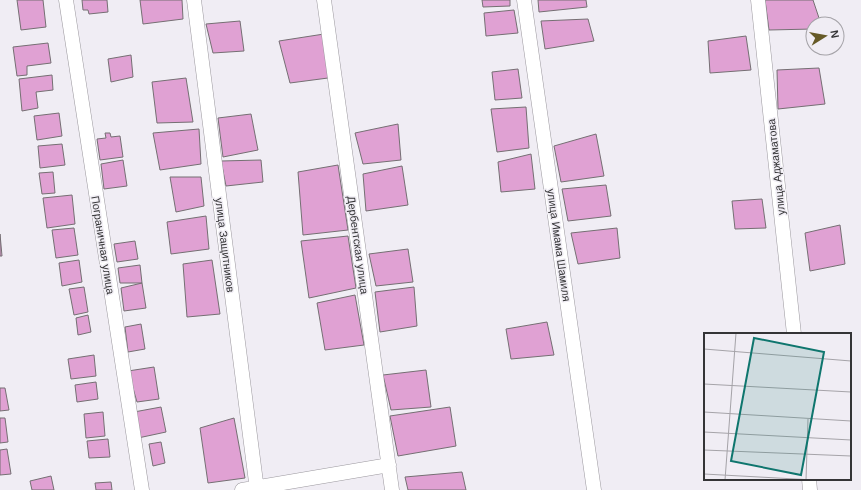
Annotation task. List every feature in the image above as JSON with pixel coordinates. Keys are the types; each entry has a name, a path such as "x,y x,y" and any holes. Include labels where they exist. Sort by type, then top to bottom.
{"street":[{"name":"Пограничная улица","path":"66,0 142,490"},
{"name":"улица Защитников","path":"194,0 257,489"},
{"name":"Дербентская улица","path":"324,0 392,490"},
{"name":"улица Имама Шамиля","path":"524,0 594,490"},
{"name":"улица Аджаматова","path":"758,0 794,333"},
{"path":"242,490 257,489 389,465"},
{"path":"809,480 810,490"}],"building":[{"path":"17,0 43,0 46,27 21,30"},
{"path":"82,0 107,0 108,12 89,14 88,10 83,10"},
{"path":"140,0 182,0 183,19 143,24"},
{"path":"482,0 510,0 510,6 483,7"},
{"path":"538,0 586,0 587,7 539,12"},
{"path":"765,0 813,0 818,16 805,16 805,29 769,30"},
{"path":"514,10 518,33 486,36 484,13"},
{"path":"588,19 594,41 545,49 541,21"},
{"path":"240,21 244,51 213,53 206,24"},
{"path":"324,34 328,78 290,83 279,41"},
{"path":"746,36 751,70 710,73 708,41"},
{"path":"48,43 51,63 27,66 27,75 17,76 13,47"},
{"path":"131,55 133,77 111,82 108,59"},
{"path":"819,68 825,104 778,109 777,70"},
{"path":"518,69 522,98 495,100 492,72"},
{"path":"52,75 53,90 36,92 38,108 22,111 19,79"},
{"path":"186,78 193,122 157,123 152,82"},
{"path":"526,107 529,148 497,152 491,109"},
{"path":"59,113 62,136 37,140 34,116"},
{"path":"251,114 258,150 223,157 218,118"},
{"path":"398,124 401,160 363,164 355,133"},
{"path":"199,129 201,164 160,170 153,133"},
{"path":"105,133 110,133 111,137 120,136 123,157 100,160 97,139 106,138"},
{"path":"596,134 604,176 561,182 554,146"},
{"path":"62,144 65,165 40,168 38,146"},
{"path":"531,154 535,189 501,192 498,162"},
{"path":"123,160 127,186 104,189 101,164"},
{"path":"261,160 263,182 226,186 221,161"},
{"path":"338,165 348,230 303,235 298,172"},
{"path":"402,166 408,205 366,211 363,174"},
{"path":"53,172 55,193 42,194 39,173"},
{"path":"170,177 201,177 204,206 176,212"},
{"path":"606,185 611,216 568,221 562,189"},
{"path":"72,195 75,224 47,228 43,198"},
{"path":"762,199 766,228 735,229 732,201"},
{"path":"206,216 209,249 171,254 167,222"},
{"path":"840,225 845,264 810,271 805,233"},
{"path":"74,228 78,255 56,258 52,230"},
{"path":"617,228 620,258 578,264 571,233"},
{"path":"0,234 2,256 0,256"},
{"path":"348,236 356,288 309,298 301,241"},
{"path":"135,241 138,259 117,262 114,244"},
{"path":"408,249 413,282 376,286 369,254"},
{"path":"79,260 82,282 62,286 59,263"},
{"path":"212,260 220,314 187,317 183,264"},
{"path":"140,265 142,283 120,283 118,268"},
{"path":"142,283 146,308 124,311 121,288"},
{"path":"84,287 88,312 74,315 69,289"},
{"path":"414,287 417,326 380,332 375,292"},
{"path":"355,295 364,345 325,350 317,303"},
{"path":"88,315 91,332 78,335 76,318"},
{"path":"547,322 554,355 511,359 506,329"},
{"path":"141,324 145,349 128,352 125,327"},
{"path":"94,355 96,376 71,379 68,359"},
{"path":"154,367 159,399 137,402 128,371"},
{"path":"426,370 431,407 391,410 383,375"},
{"path":"96,382 98,399 77,402 75,385"},
{"path":"0,388 5,388 9,410 0,411"},
{"path":"161,407 166,432 138,438 134,412"},
{"path":"450,407 456,446 398,456 390,416"},
{"path":"103,412 105,436 86,438 84,414"},
{"path":"0,418 5,418 8,442 0,443"},
{"path":"234,418 245,478 208,483 200,428"},
{"path":"108,439 110,457 89,458 87,441"},
{"path":"161,442 165,463 153,466 149,444"},
{"path":"7,449 11,474 0,475 0,450"},
{"path":"462,472 466,490 408,490 405,477"},
{"path":"51,476 54,490 32,490 30,481"},
{"path":"111,482 112,490 96,490 95,483"}]}
